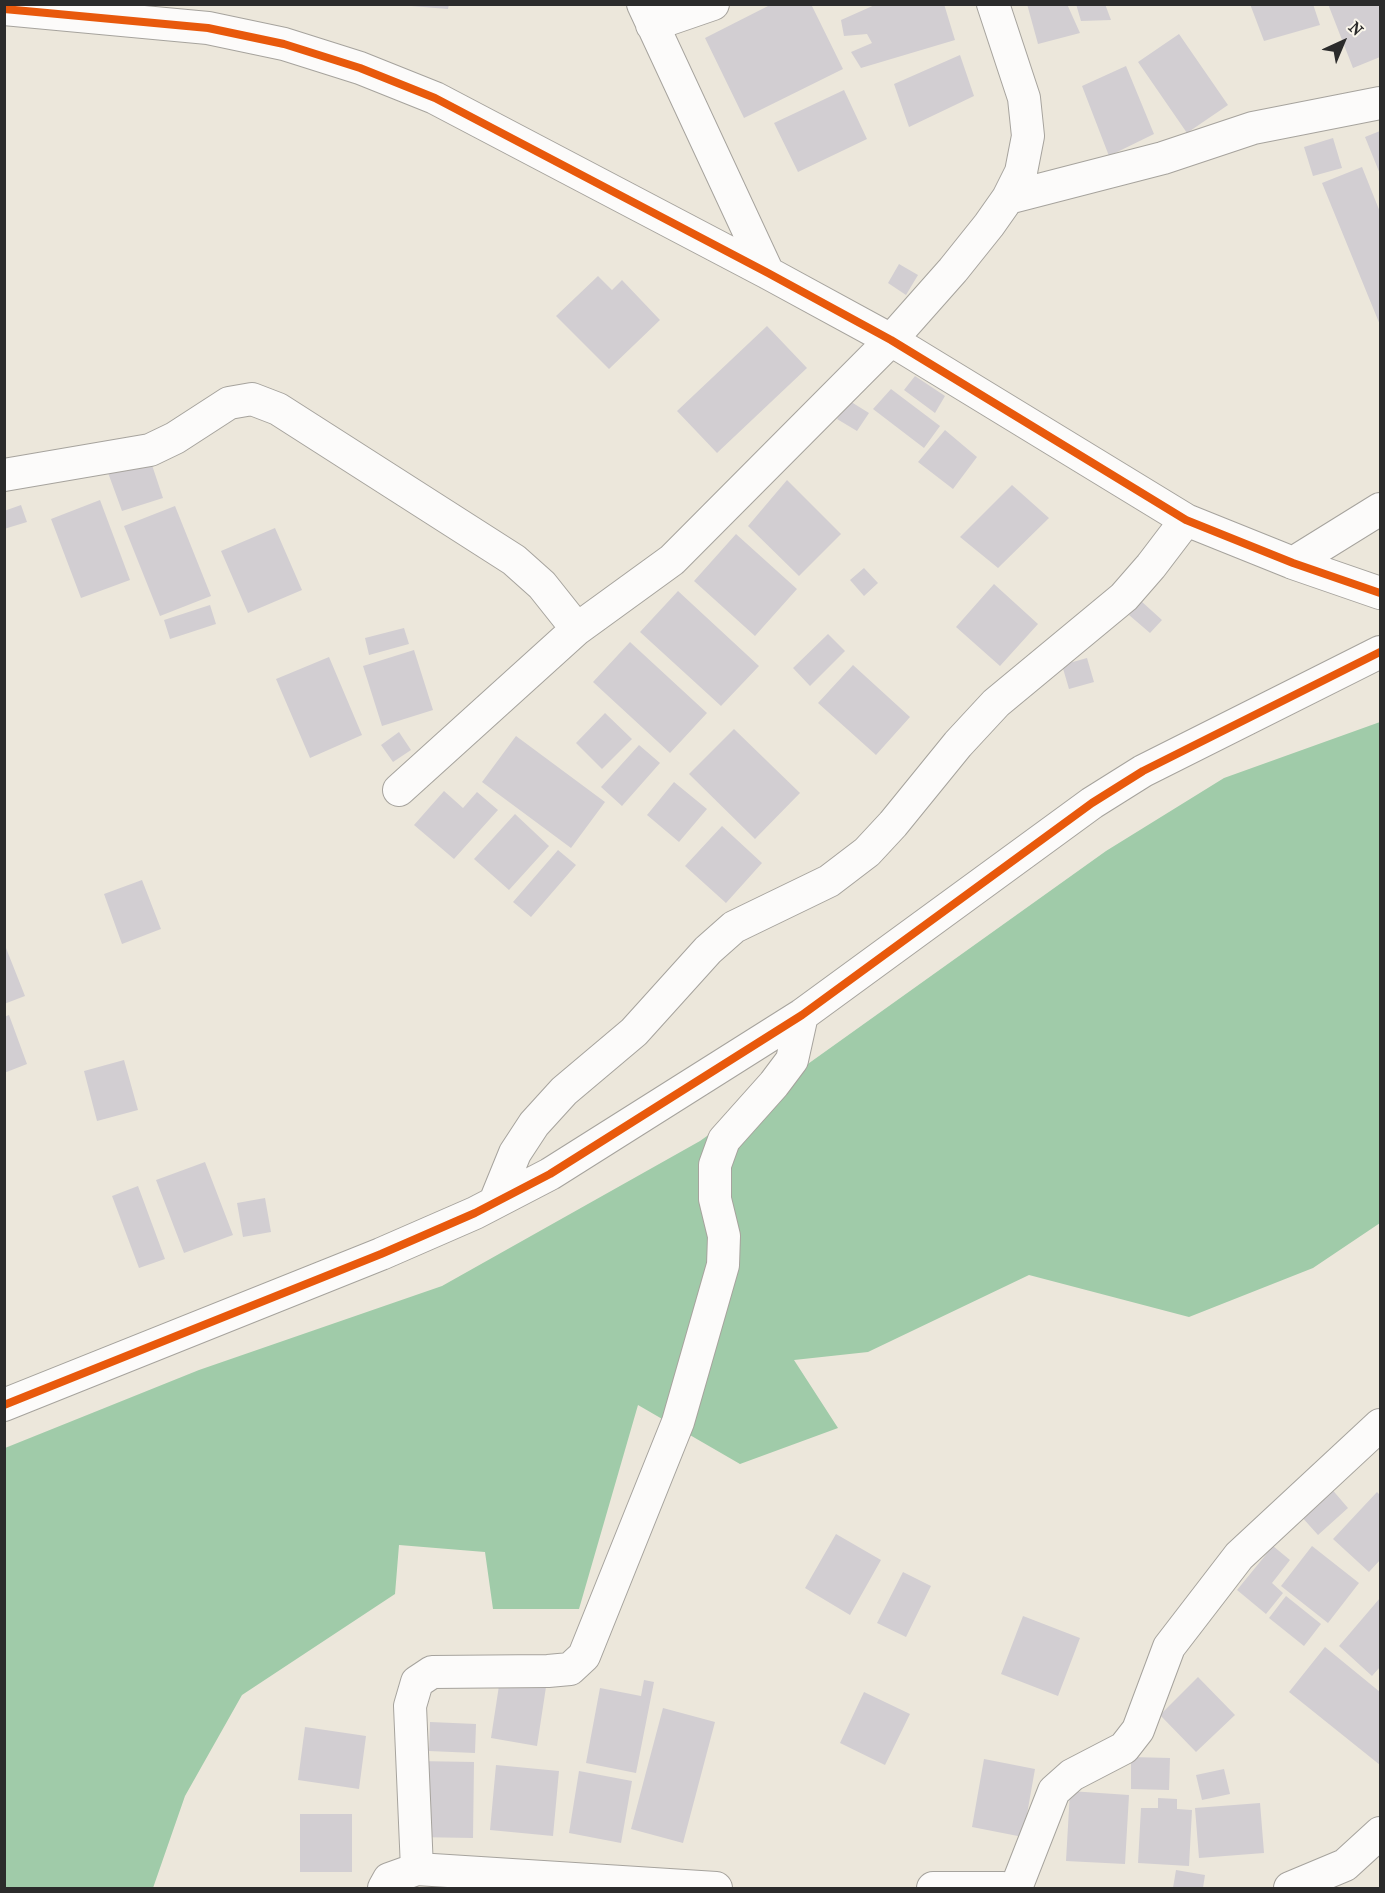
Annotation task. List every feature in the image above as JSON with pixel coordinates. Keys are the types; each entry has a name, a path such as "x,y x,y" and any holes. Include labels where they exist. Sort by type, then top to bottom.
{"street":[{"path":"713,4 647,15 768,273"},
{"path":"399,790 578,629 672,560 891,340 989,225 1008,198 1021,172 1028,136 1024,98 993,4"},
{"path":"4,9 208,28 284,44 360,68 435,98 891,340 1186,520 1293,563 1380,593"},
{"path":"1008,198 1163,159 1253,128 1380,103"},
{"path":"4,475 150,450 175,438 229,403 252,399 278,409 514,560 542,585 578,629"},
{"path":"1293,563 1380,509"},
{"path":"495,1202 515,1153 534,1124 564,1091 634,1032 708,950 734,927 829,881 867,852 893,825 958,744 996,703 1125,597 1186,520"},
{"path":"4,1405 381,1254 550,1174 802,1015 1092,804 1143,771 1380,652"},
{"path":"417,1869 411,1706 417,1682 432,1672 570,1669 584,1656 678,1422 723,1265 724,1236 715,1199 715,1165 724,1140 774,1084 792,1060 802,1015"},
{"path":"1016,1888 1054,1791 1072,1775 1124,1748 1138,1730 1169,1647 1239,1556 1380,1425"},
{"path":"1290,1888 1345,1865 1380,1833"},
{"path":"384,1888 388,1879 417,1869 716,1888"},
{"path":"933,1888 1003,1888"}],"green space":[{"path":"1380,722 1380,1223 1313,1268 1189,1317 1029,1275 868,1352 794,1360 838,1428 740,1464 638,1405 579,1609 493,1609 485,1552 399,1545 395,1594 242,1695 185,1796 153,1888 5,1888 5,1448 199,1370 442,1286 700,1141 1106,851 1224,778"}],"building":[{"path":"411,4 449,4 448,9 411,6"},
{"path":"772,4 811,4 843,69 744,118 705,38"},
{"path":"877,4 944,4 955,40 861,68 851,52 872,43 867,34 844,36 841,20"},
{"path":"1027,4 1067,4 1080,33 1038,44"},
{"path":"1076,4 1105,4 1111,20 1081,21"},
{"path":"1250,4 1313,4 1320,25 1264,41"},
{"path":"1328,4 1380,4 1380,57 1353,68"},
{"path":"1179,34 1228,105 1187,133 1138,62"},
{"path":"960,55 974,96 909,127 894,84"},
{"path":"1126,66 1154,134 1109,156 1082,86"},
{"path":"844,90 867,139 798,172 774,123"},
{"path":"1380,131 1380,174 1365,137"},
{"path":"1333,138 1342,168 1313,176 1304,147"},
{"path":"1362,167 1380,212 1380,325 1322,183"},
{"path":"899,264 918,275 906,295 888,283"},
{"path":"598,276 612,290 622,280 660,320 609,369 556,316"},
{"path":"767,326 807,368 717,453 677,411"},
{"path":"915,376 945,396 935,413 904,390"},
{"path":"891,389 940,426 924,448 873,409"},
{"path":"848,400 869,413 857,431 837,419"},
{"path":"945,430 977,457 953,489 918,462"},
{"path":"149,456 163,498 122,511 107,470"},
{"path":"787,480 841,534 799,576 748,526"},
{"path":"1012,485 1049,518 998,568 960,537"},
{"path":"100,500 130,580 81,598 51,519"},
{"path":"21,505 27,522 4,529 4,511"},
{"path":"175,506 211,596 160,616 124,526"},
{"path":"275,528 302,590 248,613 221,551"},
{"path":"736,534 797,589 755,636 694,581"},
{"path":"864,568 878,583 864,596 850,580"},
{"path":"994,584 1038,624 1000,666 956,627"},
{"path":"678,591 759,666 721,706 640,632"},
{"path":"1141,601 1162,620 1150,633 1129,615"},
{"path":"210,605 216,624 170,639 164,620"},
{"path":"404,628 409,644 369,655 365,638"},
{"path":"828,634 845,651 810,686 793,668"},
{"path":"630,642 707,713 670,753 593,682"},
{"path":"414,650 433,710 382,726 363,666"},
{"path":"329,657 362,735 310,758 276,679"},
{"path":"1087,658 1094,682 1069,689 1062,665"},
{"path":"853,665 910,717 876,755 818,703"},
{"path":"605,713 632,739 602,769 576,743"},
{"path":"734,729 800,793 755,839 689,774"},
{"path":"399,732 411,750 393,762 381,745"},
{"path":"516,736 605,802 571,848 482,782"},
{"path":"639,745 660,763 622,806 601,787"},
{"path":"674,782 707,809 679,842 647,815"},
{"path":"444,791 463,808 477,792 498,810 454,859 414,825"},
{"path":"515,814 549,846 509,890 474,859"},
{"path":"722,826 762,863 726,903 685,866"},
{"path":"558,850 576,865 531,917 513,902"},
{"path":"142,880 161,929 122,944 104,894"},
{"path":"4,943 25,996 4,1004"},
{"path":"9,1015 27,1064 4,1073 4,1017"},
{"path":"124,1060 138,1110 97,1121 84,1071"},
{"path":"205,1162 233,1235 184,1253 156,1180"},
{"path":"138,1186 165,1259 139,1268 112,1196"},
{"path":"265,1198 271,1232 243,1237 237,1203"},
{"path":"1330,1487 1348,1508 1318,1535 1300,1515"},
{"path":"1377,1492 1380,1495 1380,1560 1369,1572 1333,1539"},
{"path":"836,1534 881,1560 850,1615 805,1588"},
{"path":"1273,1546 1290,1560 1272,1583 1283,1593 1266,1614 1237,1590"},
{"path":"1312,1546 1359,1583 1328,1623 1281,1586"},
{"path":"903,1572 931,1586 906,1637 877,1623"},
{"path":"1286,1596 1321,1624 1304,1646 1269,1618"},
{"path":"1380,1598 1380,1667 1372,1676 1339,1646"},
{"path":"1023,1616 1080,1638 1058,1696 1001,1674"},
{"path":"1325,1647 1380,1692 1380,1765 1289,1692"},
{"path":"1198,1677 1235,1715 1196,1752 1160,1715"},
{"path":"500,1679 546,1687 537,1746 491,1738"},
{"path":"644,1680 654,1682 636,1773 586,1763 600,1688 641,1696"},
{"path":"864,1692 910,1714 885,1765 840,1743"},
{"path":"663,1708 715,1722 683,1843 631,1829"},
{"path":"430,1722 476,1724 475,1753 429,1751"},
{"path":"305,1727 366,1736 359,1789 298,1780"},
{"path":"1131,1757 1170,1758 1169,1790 1131,1789"},
{"path":"984,1759 1035,1769 1023,1837 972,1827"},
{"path":"416,1761 474,1762 473,1838 414,1837"},
{"path":"496,1765 559,1771 553,1836 490,1830"},
{"path":"1224,1769 1230,1794 1202,1800 1196,1775"},
{"path":"579,1771 632,1781 621,1843 569,1833"},
{"path":"1070,1791 1129,1795 1125,1864 1066,1861"},
{"path":"1158,1798 1177,1799 1177,1809 1192,1810 1189,1866 1138,1863 1141,1808 1158,1808"},
{"path":"1260,1803 1264,1853 1199,1858 1195,1808"},
{"path":"300,1814 352,1814 352,1872 300,1872"},
{"path":"1176,1870 1205,1875 1203,1888 1173,1888"}],"cycle path":[{"path":"4,9 208,28 284,44 360,68 435,98 891,340 1186,520 1293,563 1380,593"},
{"path":"4,1405 381,1254 475,1213 550,1174 802,1015 1092,803 1143,771 1380,652"}]}
